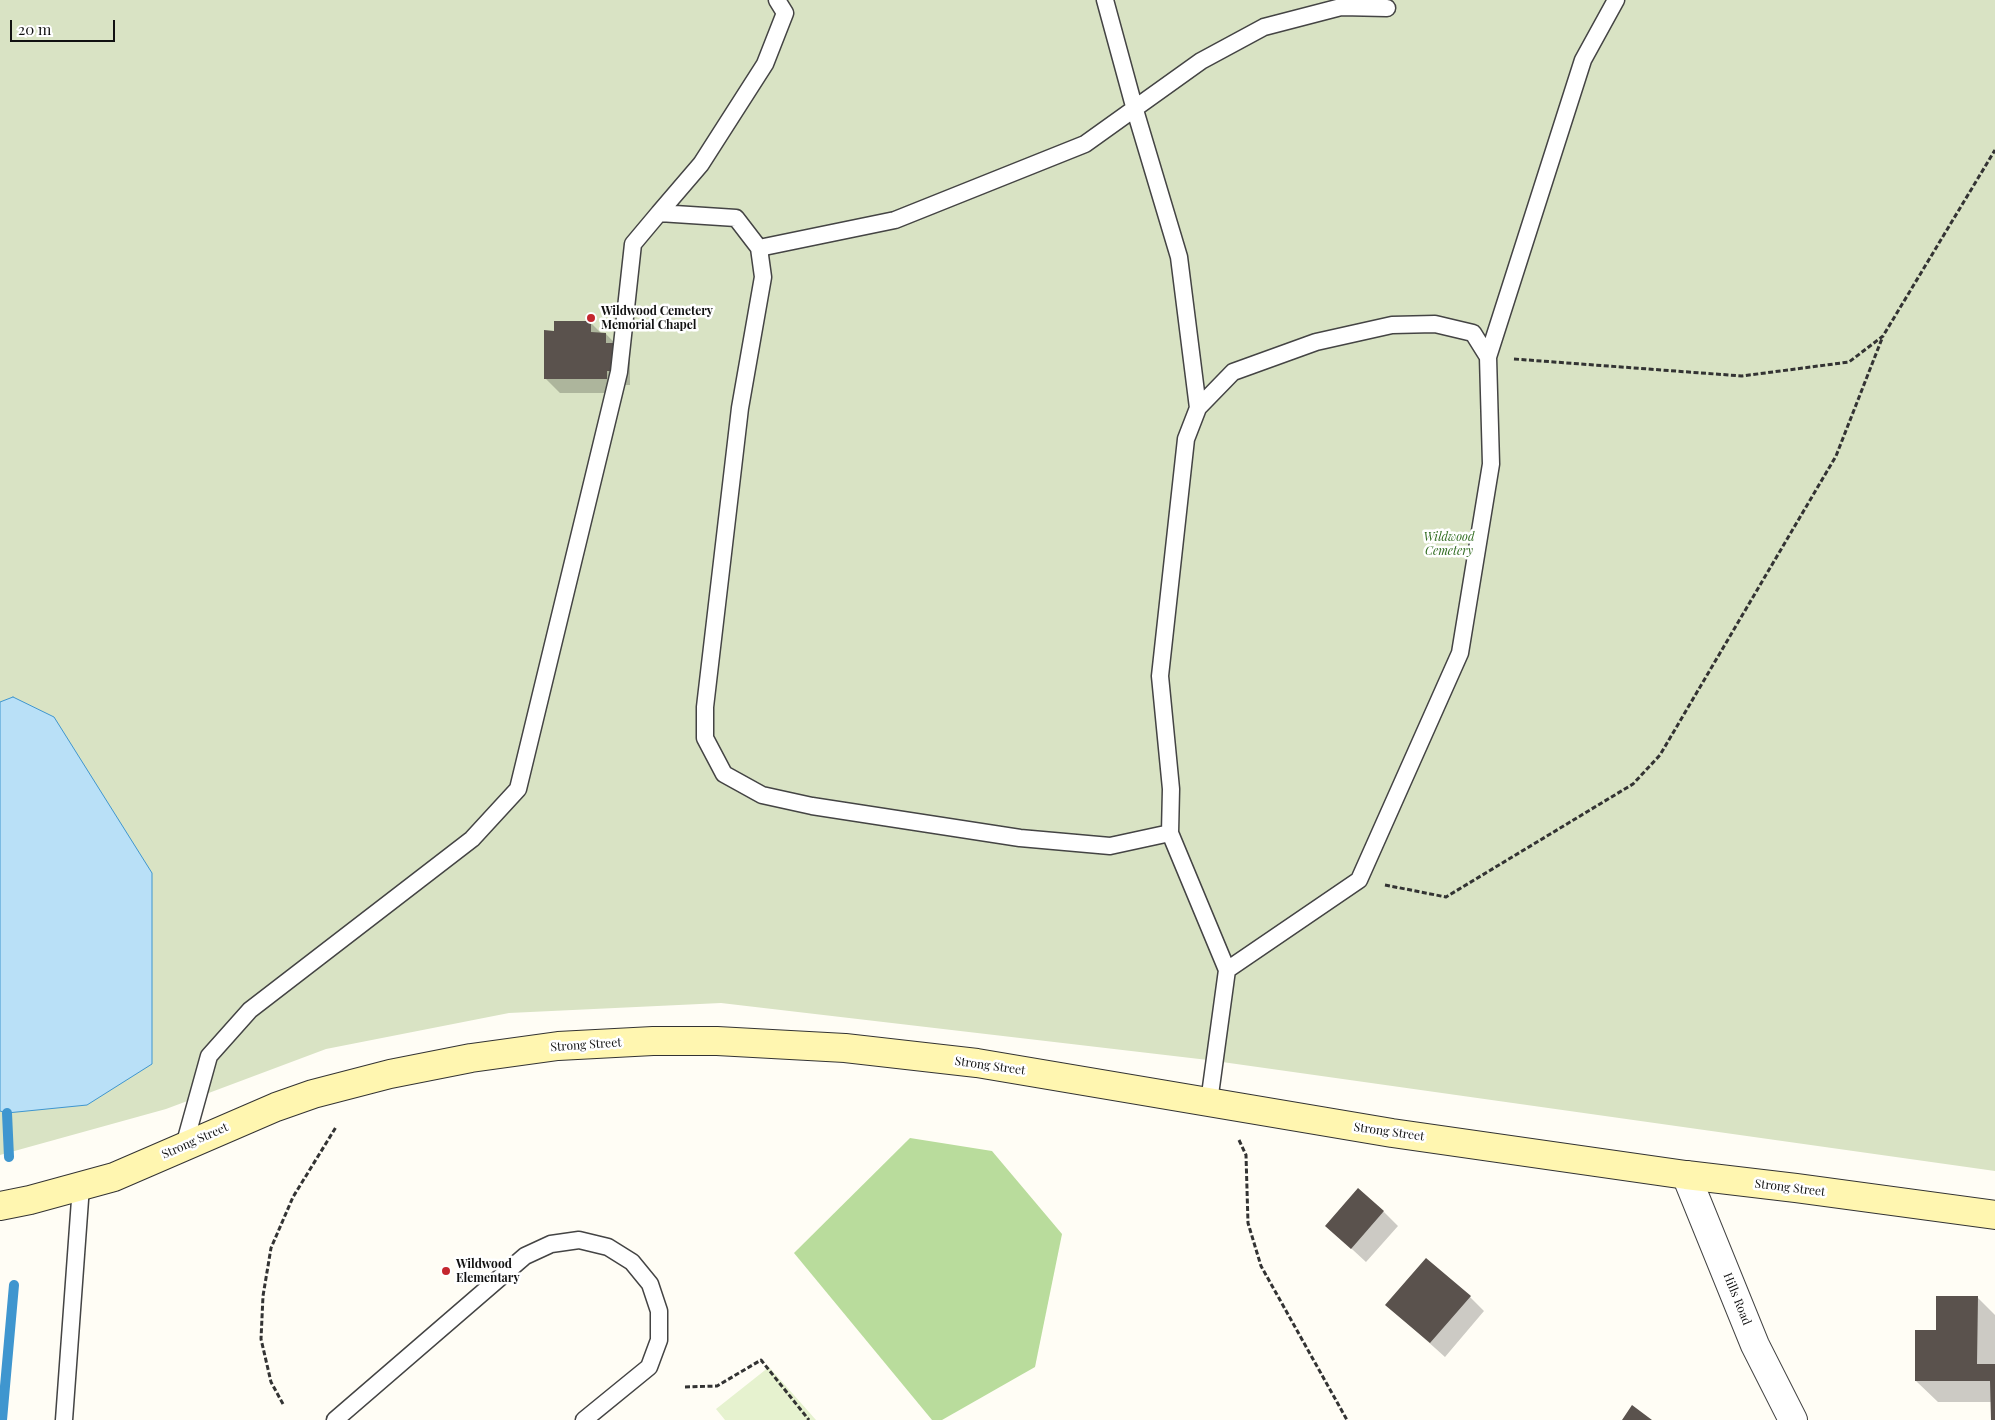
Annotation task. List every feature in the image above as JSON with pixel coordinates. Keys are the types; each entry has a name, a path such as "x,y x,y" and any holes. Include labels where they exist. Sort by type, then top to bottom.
{"main road":[{"name":"Strong Street","path":"0,1206 81,1186 138,1168 184,1146 276,1107 352,1083 511,1051 606,1042 717,1041 845,1048 1006,1068 1375,1130 1686,1175 1796,1188 1995,1216"}],"street":[{"name":"Hills Road","path":"1686,1175 1755,1345 1793,1420"}],"lane":[{"path":"1106,0 1135,110 1178,257 1198,408"},
{"path":"1227,970 1360,880 1460,653 1491,464 1488,357 1583,60 1616,0"},
{"path":"184,1146 209,1056 250,1010 472,839 518,789 619,372 633,244 701,164 765,64 785,4"},
{"path":"759,248 895,220 1085,144 1201,62 1264,27 1341,7 1387,8"},
{"path":"659,213 736,218 759,248 763,277 740,408 705,707 705,738 724,774 762,795 812,806 1020,838 1110,846 1170,833"},
{"path":"1210,1102 1227,970 1170,833 1171,788 1160,676 1186,439 1198,408 1233,372 1316,342 1392,325 1435,324 1472,333 1488,357"},
{"path":"64,1420 81,1186"},
{"path":"335,1420 525,1256 551,1244 579,1240 608,1246 632,1262 650,1284 659,1312 659,1340 649,1367 584,1420"}],"path":[{"path":"1360,880 1446,897 1633,784 1660,755 1836,456 1883,336 1995,150"},
{"path":"1488,357 1742,376 1849,362 1883,336"},
{"path":"283,1404 271,1382 261,1339 263,1296 271,1248 293,1197 336,1127"},
{"path":"1236,1135 1246,1155 1248,1223 1261,1266 1347,1420"},
{"path":"685,1387 717,1386 761,1360 809,1420"}],"green space":[{"name":"Wildwood Cemetery","path":"0,0 1995,0 1995,1171 1208,1060 721,1003 509,1013 326,1049 166,1109 0,1155"},
{"path":"910,1138 992,1151 1062,1234 1035,1367 942,1420 932,1420 794,1253"},
{"path":"769,1367 816,1420 725,1420 716,1409"}],"water":[{"path":"13,697 54,717 152,873 152,1064 87,1105 7,1113 0,1111 0,702"}],"building":[{"path":"554,321 591,321 591,332 606,333 606,343 616,343 616,371 607,371 607,379 544,379 544,330 554,331"},
{"path":"1358,1188 1384,1211 1351,1249 1325,1226"},
{"path":"1426,1258 1471,1296 1430,1343 1385,1305"},
{"path":"1936,1296 1978,1296 1977,1364 1995,1364 1995,1420 1991,1420 1990,1381 1915,1381 1915,1330 1936,1330"},
{"path":"1632,1405 1652,1420 1622,1420"}],"waterway":[{"path":"7,1113 9,1157"},
{"path":"2,1420 14,1285"}],"place":[{"name":"Wildwood Cemetery Memorial Chapel","path":"591,318"},
{"name":"Wildwood Elementary","path":"446,1271"}]}
